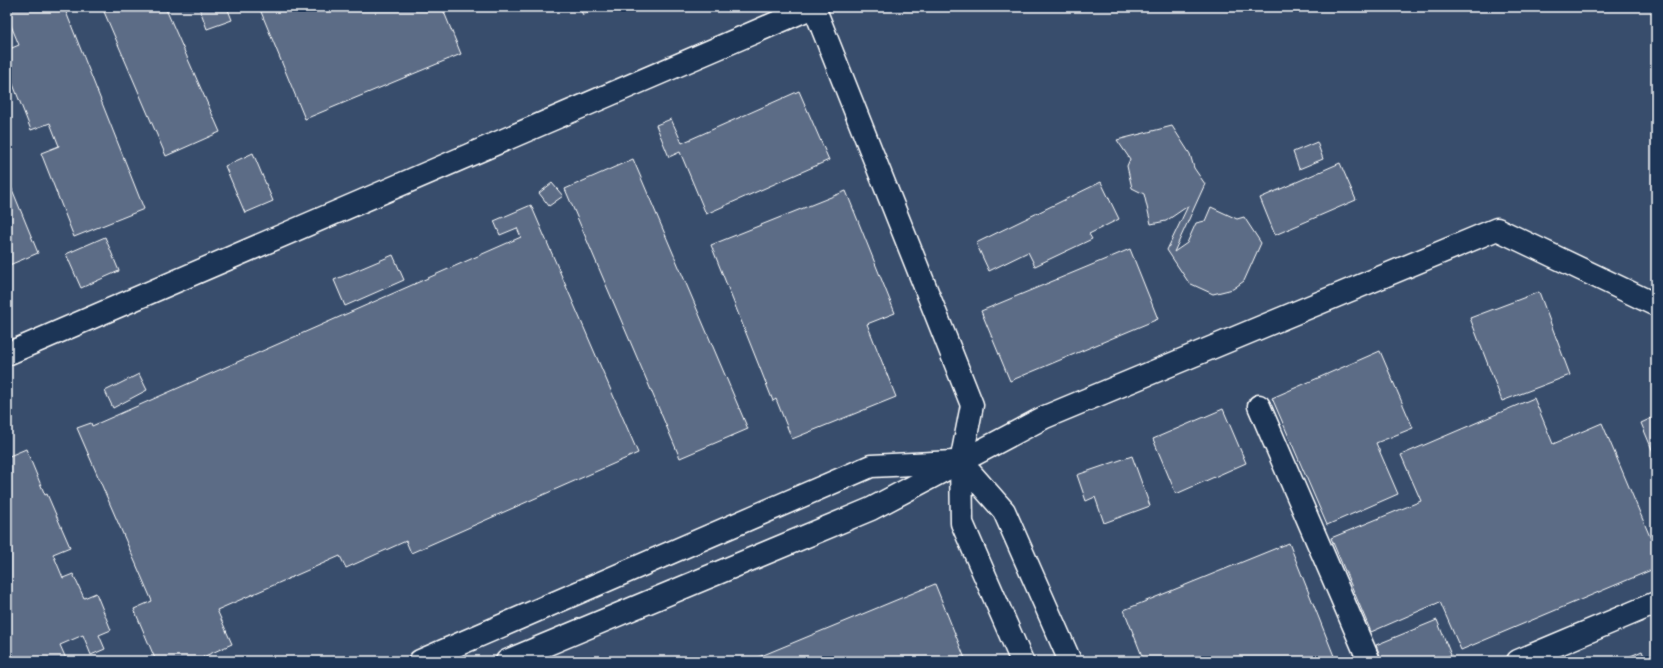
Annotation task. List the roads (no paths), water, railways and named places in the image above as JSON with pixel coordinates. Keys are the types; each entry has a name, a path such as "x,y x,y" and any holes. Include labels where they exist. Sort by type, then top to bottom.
{"street":[{"path":"7,354 813,7 972,405 962,462 962,523 1022,661"},
{"path":"507,661 871,509 1045,417 1496,229 1656,305"},
{"path":"1259,406 1369,661"},
{"path":"420,661 871,466 962,462"},
{"path":"962,462 1004,512 1070,661"},
{"path":"1518,661 1656,603"}]}
